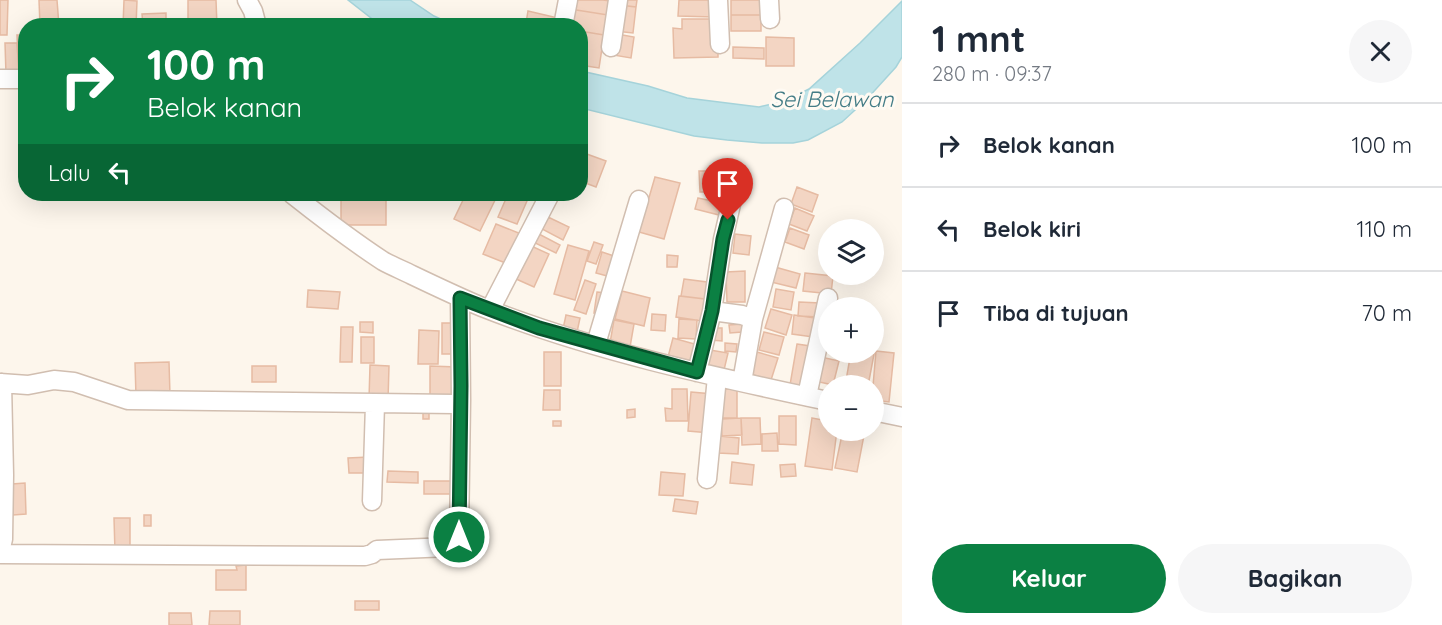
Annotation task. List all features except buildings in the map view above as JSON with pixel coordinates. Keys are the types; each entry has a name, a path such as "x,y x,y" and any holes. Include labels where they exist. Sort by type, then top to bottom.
{"street":[{"path":"247,0 255,18"},
{"path":"565,18 568,0"},
{"path":"611,47 618,0"},
{"path":"718,0 720,44"},
{"path":"769,0 770,19"},
{"path":"0,79 18,79"},
{"path":"596,345 639,200"},
{"path":"697,372 712,311 723,239 732,200"},
{"path":"301,201 332,226 385,262 490,310 596,345 697,372 818,399"},
{"path":"490,310 546,201"},
{"path":"742,382 753,319 784,208"},
{"path":"460,298 460,400 459,537 456,543 449,548 377,550 365,556 0,552 3,539 1,383 28,385 54,380 74,382 128,400 375,404 455,404 460,400"},
{"path":"712,311 742,315 753,319"},
{"path":"807,396 818,345"},
{"path":"707,479 717,376"},
{"path":"372,501 375,404"},
{"path":"884,413 902,417"}],"water":[{"path":"348,0 410,0 438,18 371,18"},
{"name":"Sei Belawan","path":"902,1 902,57 896,67 842,122 808,140 793,143 762,143 694,136 588,110 588,73 648,86 687,98 759,107 785,101 809,89"}],"route":[{"path":"459,537 460,298 539,328 697,372 712,311 728,220"}]}
